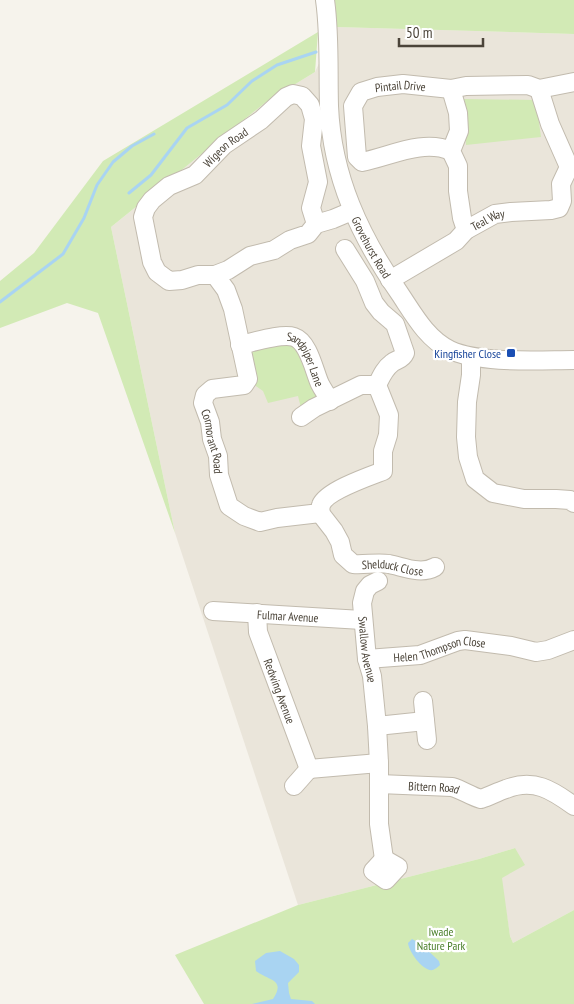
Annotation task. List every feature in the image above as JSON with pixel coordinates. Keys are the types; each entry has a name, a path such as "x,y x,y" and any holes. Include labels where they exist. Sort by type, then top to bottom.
{"street":[{"name":"Grovehurst Road","path":"325,0 328,18 329,107 333,146 340,177 352,211 390,280 429,334 450,350 471,356 519,360 574,360"},
{"name":"Pintail Drive","path":"452,151 442,147 425,146 362,162 357,157 353,106 361,92 377,87 403,84 450,89 466,86 528,85 539,89 574,82"},
{"path":"450,89 458,113 459,131 452,151 458,166 458,191 462,218 466,230"},
{"name":"Teal Way","path":"390,280 456,241 466,230 495,214 559,208 562,201 562,184 572,167 550,124 539,89"},
{"name":"Wigeon Road","path":"215,275 198,275 182,280 169,281 157,272 152,262 143,217 146,208 168,186 194,175 224,145 261,120 286,97 293,94 302,96 310,105 314,119 311,146 318,182 312,208 316,224"},
{"path":"215,275 228,270 250,256 274,250 290,240 308,234 316,224 352,211"},
{"path":"320,513 321,504 327,497 384,471 383,451 388,435 389,415 377,385 382,372 391,363 403,358 405,353 395,324 380,312 365,281 346,249"},
{"name":"Cormorant Road","path":"215,275 226,290 233,309 248,379 244,385 212,389 205,395 203,403 210,422 212,439 218,456 219,475 229,506 244,516 260,522 320,513"},
{"name":"Sandpiper Lane","path":"240,345 284,336 295,338 301,342 308,353 320,383 330,401"},
{"path":"471,356 466,437 468,457 475,479 493,494 524,499 556,498 570,500 574,503"},
{"path":"301,417 314,408 361,385 377,385"},
{"name":"Shelduck Close","path":"320,513 334,531 340,542 343,555 353,564 388,564 414,570 430,570 435,567"},
{"name":"Swallow Avenue","path":"378,580 365,591 362,603 362,620 366,659 372,676 377,726 380,763 379,824 384,859"},
{"name":"Fulmar Avenue","path":"212,611 362,620"},
{"name":"Redwing Avenue","path":"257,614 258,632 309,769"},
{"name":"Helen Thompson Close","path":"366,659 420,655 458,640 512,638 536,652 548,650 574,640"},
{"path":"423,701 427,740"},
{"path":"377,726 425,721"},
{"path":"294,786 309,769 380,763"},
{"name":"Bittern Road","path":"379,784 452,787 481,798 506,788 527,785 546,787 574,806"}],"shaded area":[{"path":"336,27 574,34 574,910 513,943 510,936 501,878 515,848 298,905 175,533 111,227 266,102 315,72"}],"green space":[{"path":"335,0 574,0 574,34 336,27"},
{"path":"318,32 315,72 266,102 111,227 175,533 98,313 67,303 0,328 0,281 34,253 103,161"},
{"path":"463,99 536,100 541,137 466,145"},
{"path":"293,344 318,394 317,400 301,408 298,396 268,403 263,391 250,382 251,350 267,346"},
{"name":"Iwade Nature Park","path":"515,848 525,865 502,878 510,936 513,943 574,910 574,1004 204,1004 175,955 298,905"}],"water":[{"path":"412,939 421,944 439,961 440,965 433,970 429,970 421,965 409,947 408,943"},
{"path":"280,951 294,959 299,965 299,972 288,983 291,999 312,1001 315,1004 252,1004 273,999 278,988 274,981 256,971 255,961 266,953"}],"waterway":[{"path":"129,193 151,175 187,128 227,105 252,81 277,65 316,52"},
{"path":"0,302 63,254 84,218 97,185 113,162 132,146 154,134"}],"place":[{"name":"Kingfisher Close","path":"511,353"}]}
